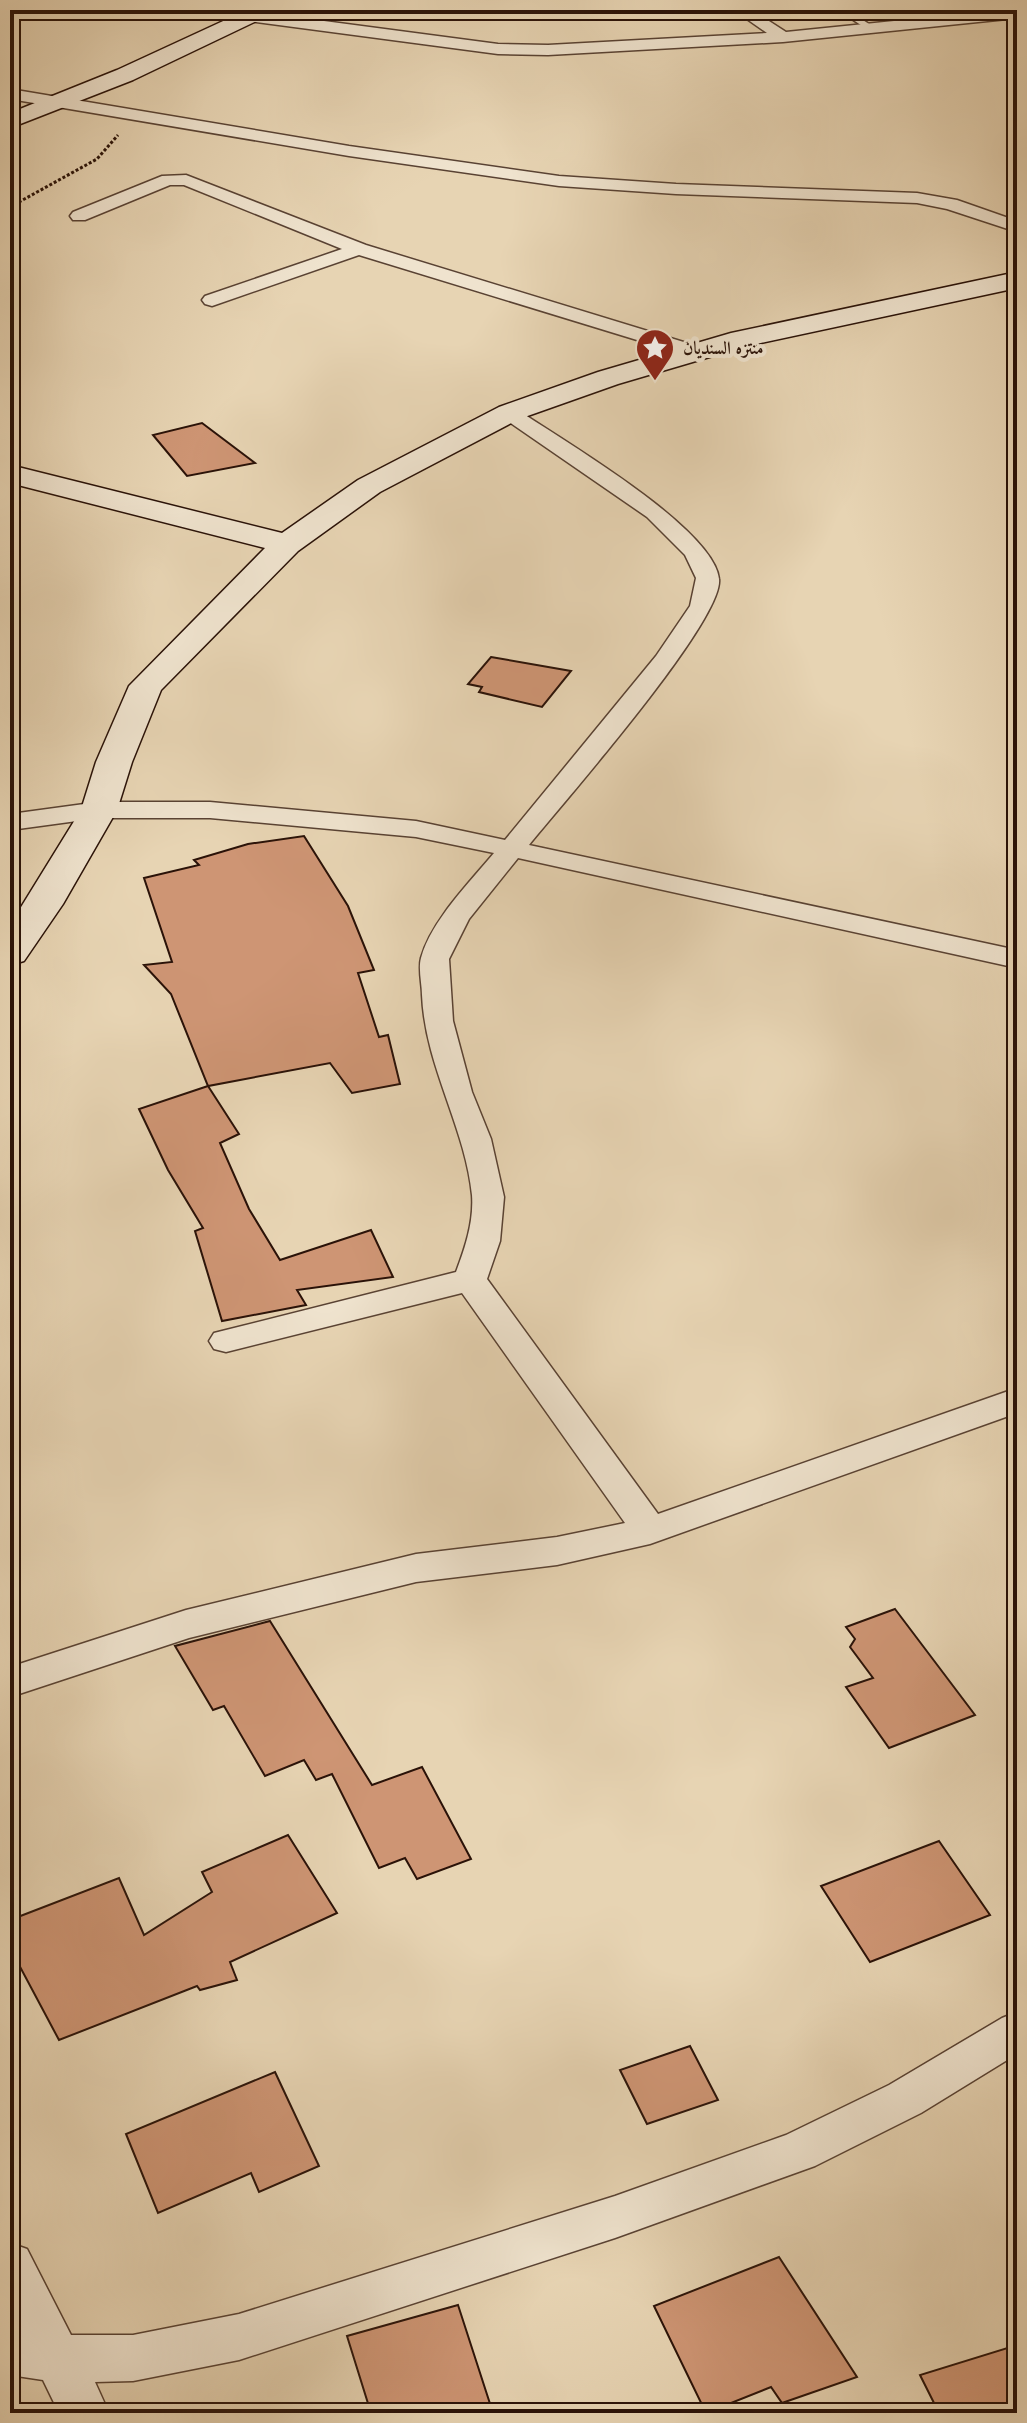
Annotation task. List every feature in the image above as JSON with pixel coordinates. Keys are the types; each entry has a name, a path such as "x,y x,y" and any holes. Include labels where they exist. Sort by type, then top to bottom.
{"street":[{"path":"742,10 783,37"},
{"path":"10,121 58,104 257,13 498,49 619,48 783,37 1017,13"},
{"path":"10,94 110,113 559,181 676,189 917,198 951,204 1017,227"},
{"path":"79,216 168,180 186,180 359,249 693,351"},
{"path":"212,300 359,249"},
{"path":"10,953 44,904 99,810 114,762 146,686 287,544 369,486 509,413 693,351 1017,280"},
{"path":"470,1280 484,1241 488,1197 476,1139 457,1092 438,1021 435,959 456,917 574,777 665,661 702,606 708,578 695,552 655,512 509,413"},
{"path":"10,474 287,544"},
{"path":"13,821 99,810 210,810 416,829 513,847 1017,959"},
{"path":"226,1341 470,1280"},
{"path":"470,1280 650,1531"},
{"path":"10,1682 186,1624 416,1568 557,1551 650,1531 1017,1400"},
{"path":"10,2352 58,2359 133,2358 239,2337 615,2217 799,2151 905,2099 1017,2031"},
{"path":"10,2265 85,2413"}],"lane":[{"path":"842,10 873,29"}],"path":[{"path":"10,207 97,159 119,130 110,113"}],"building":[{"path":"202,423 255,463 187,476 153,435"},
{"path":"491,657 571,671 542,707 479,692 482,687 468,684"},
{"path":"304,836 348,906 374,970 358,973 379,1037 388,1035 400,1084 352,1093 330,1063 208,1086 171,994 144,965 172,962 144,878 199,865 194,860 248,844"},
{"path":"208,1086 239,1134 220,1143 249,1209 280,1260 371,1230 393,1277 297,1290 306,1305 222,1321 195,1231 203,1228 168,1170 139,1109"},
{"path":"895,1609 975,1715 889,1748 846,1687 873,1678 850,1647 855,1639 846,1627"},
{"path":"270,1621 372,1785 422,1767 471,1859 417,1879 405,1858 379,1868 332,1774 316,1780 304,1760 265,1776 224,1706 213,1710 175,1646"},
{"path":"288,1835 337,1913 230,1962 237,1980 200,1990 197,1986 59,2040 10,1948 10,1920 119,1878 144,1935 212,1892 202,1872"},
{"path":"939,1841 990,1915 870,1962 821,1886"},
{"path":"690,2046 718,2100 647,2124 620,2070"},
{"path":"275,2072 319,2166 259,2192 251,2173 158,2213 126,2134"},
{"path":"779,2257 857,2377 782,2403 771,2387 706,2413 654,2306"},
{"path":"458,2305 493,2413 371,2413 347,2336"},
{"path":"1017,2345 1017,2413 939,2413 920,2375"}],"place":[{"name":"منتزه السنديان","path":"655,382"}]}
